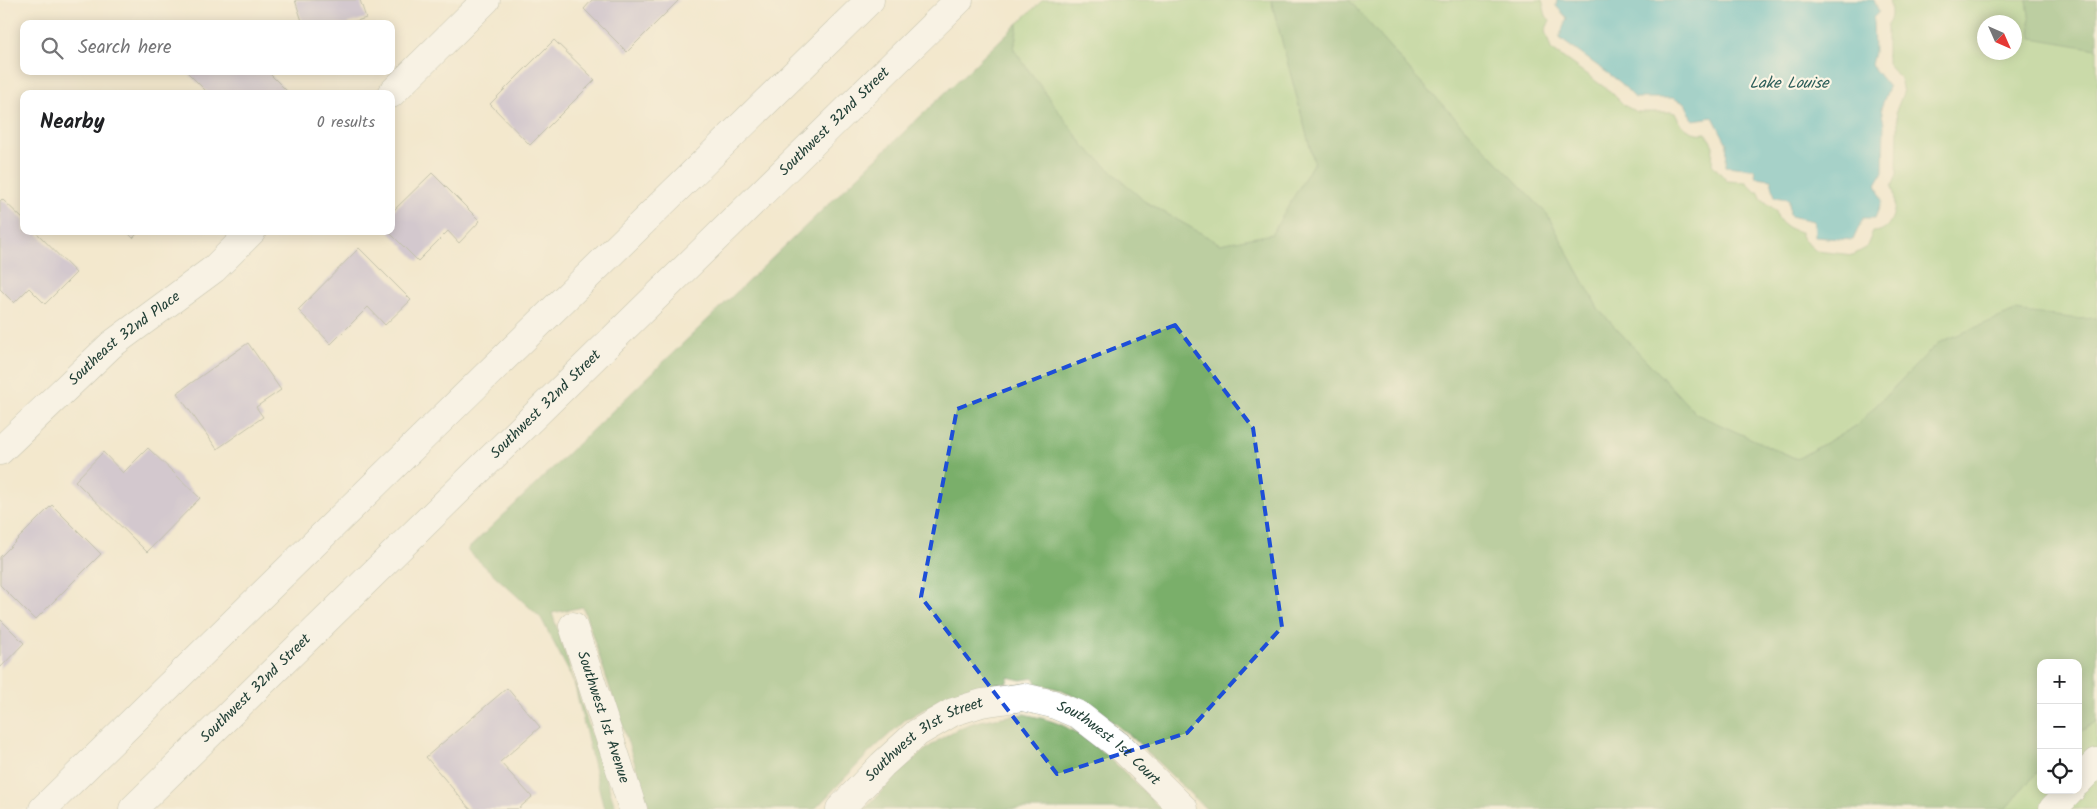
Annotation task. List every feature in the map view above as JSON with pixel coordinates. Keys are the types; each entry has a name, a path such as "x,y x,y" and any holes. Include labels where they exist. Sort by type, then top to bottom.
{"main road":[{"path":"395,90 486,0"},
{"path":"43,809 870,0"},
{"name":"Southwest 32nd Street","path":"133,809 959,0"},
{"name":"Southeast 32nd Place","path":"5,436 111,345 214,269 248,235"},
{"name":"Southwest 1st Avenue","path":"573,626 633,809"},
{"name":"Southwest 31st Street","path":"840,809 882,765 918,733 953,712 982,703 1023,697"},
{"name":"Southwest 1st Court","path":"1023,697 1053,704 1079,715 1123,749 1184,809"},
{"path":"2082,778 2097,762"},
{"path":"2053,809 2067,794"}],"highlighted area":[{"path":"1175,325 1253,428 1282,627 1187,733 1057,774 921,597 957,409"}],"green space":[{"path":"1043,0 1271,0 1314,162 1273,234 1220,244 1144,201 1084,146 1014,50 1018,23"},
{"path":"1271,0 1349,0 1413,74 1547,214 1599,310 1696,414 1797,459 1856,426 1938,343 2015,311 2080,319 2097,318 2097,721 2082,730 2082,659 2037,659 2037,773 2005,809 1206,809 1132,737 1087,702 1058,689 1036,683 1034,678 1021,680 1008,677 1007,682 976,687 947,696 905,720 869,753 815,809 650,809 583,607 552,613 616,809 606,809 603,805 574,682 541,618 467,550 1018,23 1014,50 1084,146 1144,201 1220,244 1272,234 1314,162"},
{"path":"1349,0 1542,0 1546,16 1550,20 1545,31 1551,49 1611,92 1625,106 1637,112 1675,113 1687,129 1696,133 1706,133 1713,146 1712,164 1727,181 1746,182 1756,192 1759,192 1761,198 1776,211 1781,222 1793,230 1801,232 1801,236 1816,251 1853,255 1866,248 1873,232 1880,231 1886,227 1893,215 1894,208 1895,200 1892,187 1897,174 1898,126 1896,111 1903,93 1900,78 1887,63 1887,25 1891,13 1889,0 2027,0 2032,37 2097,49 2097,318 2080,319 1938,343 1856,426 1797,459 1696,414 1599,310 1547,214 1413,74"},
{"path":"2027,0 2097,0 2097,49 2032,38"},
{"path":"1024,714 1060,724 1083,737 1119,766 1161,809 865,809 909,764 946,735 975,722"},
{"path":"2097,721 2097,809 2005,809 2037,773 2037,794 2082,794 2082,730"}],"water":[{"name":"Lake Louise","path":"1557,0 1874,0 1879,12 1873,18 1874,52 1871,65 1889,87 1881,108 1884,124 1883,172 1876,184 1882,201 1875,218 1863,218 1853,240 1815,237 1814,221 1790,216 1789,199 1775,197 1771,179 1756,177 1754,169 1726,166 1727,144 1713,117 1693,120 1685,103 1672,98 1635,98 1620,82 1559,38 1567,18 1556,6"}],"building":[{"path":"295,0 360,0 366,18 360,20 302,20"},
{"path":"592,0 679,0 627,52 584,9"},
{"path":"554,40 595,80 530,145 490,104"},
{"path":"190,75 271,75 286,90 205,90"},
{"path":"432,173 480,221 459,243 448,231 418,261 392,235 395,235 395,209"},
{"path":"2,199 20,216 20,235 39,235 76,273 45,304 29,288 14,303 0,289 0,201"},
{"path":"359,248 411,300 385,325 368,307 331,344 298,310"},
{"path":"248,343 281,390 256,407 263,417 217,449 177,393"},
{"path":"148,448 200,498 147,552 75,481 103,452 123,473"},
{"path":"52,505 101,554 35,620 0,585 0,557"},
{"path":"0,619 24,643 0,668"},
{"path":"507,688 540,727 500,762 532,797 518,809 470,809 426,757"}]}
